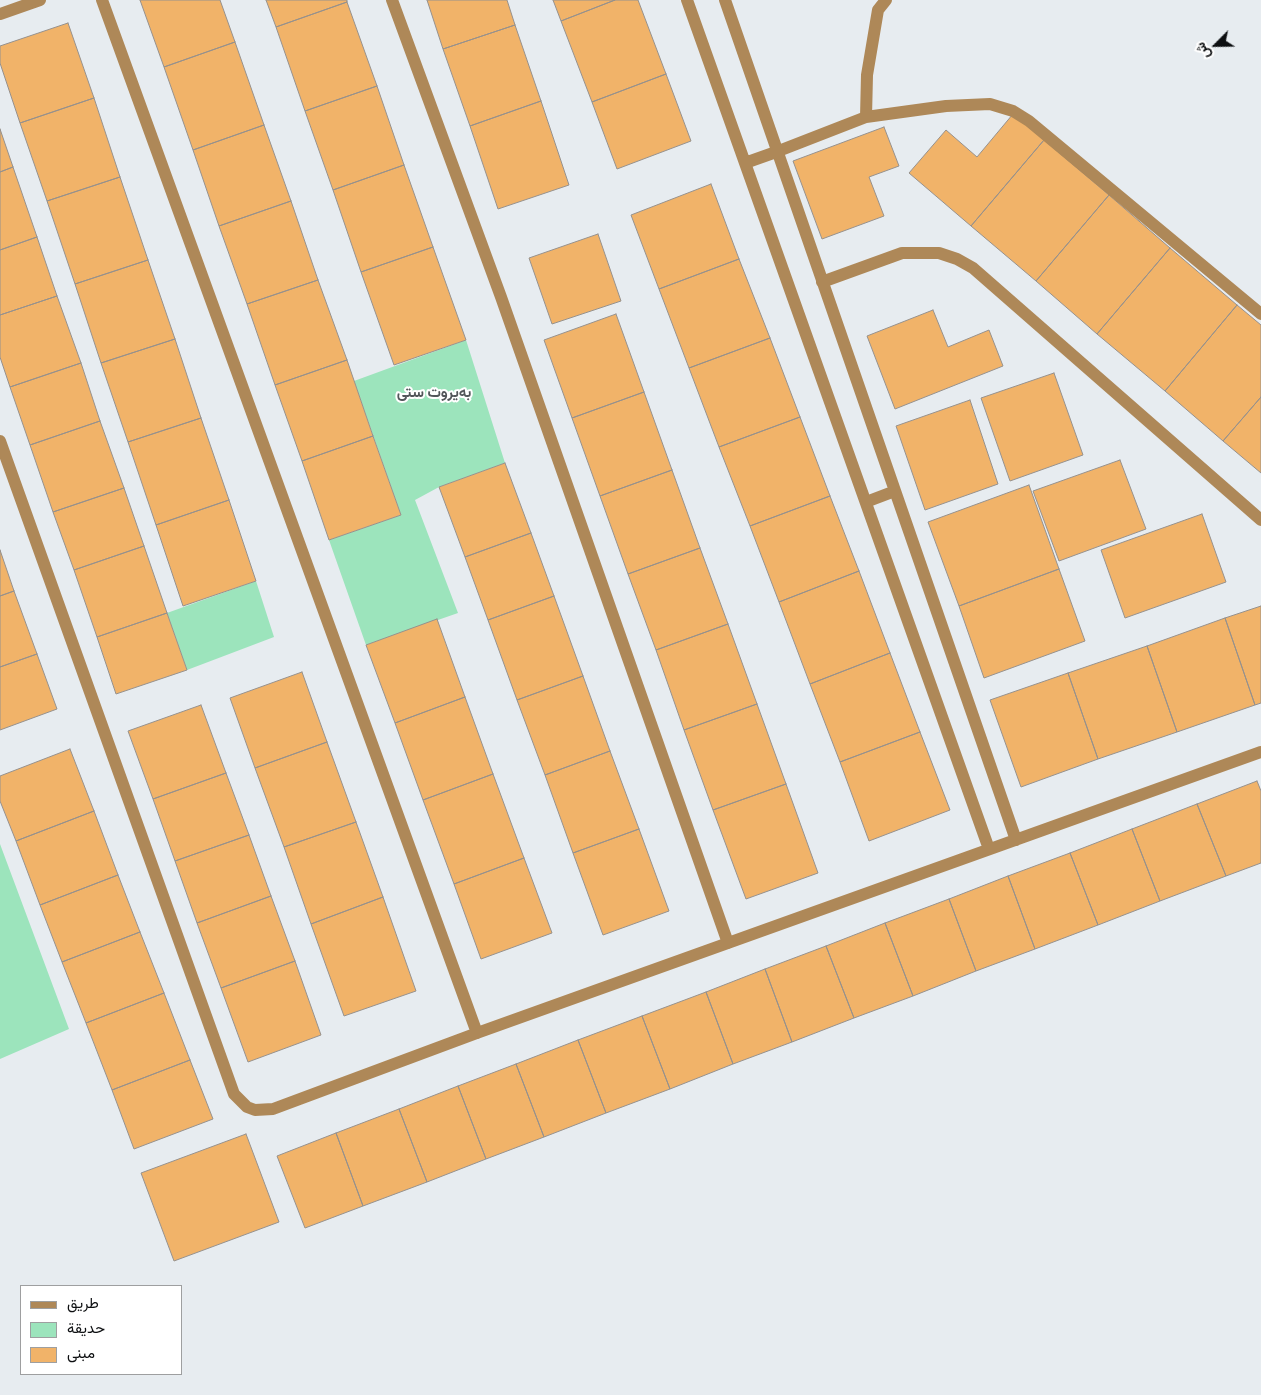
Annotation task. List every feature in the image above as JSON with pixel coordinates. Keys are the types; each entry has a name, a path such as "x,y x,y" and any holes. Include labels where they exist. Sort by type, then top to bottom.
{"street":[{"path":"0,14 40,0"},
{"path":"102,0 477,1033"},
{"path":"392,0 504,306 728,943"},
{"path":"687,0 989,850"},
{"path":"725,0 776,152 1016,840"},
{"path":"866,117 867,75 878,10 886,0"},
{"path":"745,163 866,117 946,106 990,104 1012,111 1029,121 1261,314"},
{"path":"822,282 902,253 920,251 939,253 957,259 974,268 1261,520"},
{"path":"0,441 231,1085 240,1101 255,1110 273,1109 477,1033 1261,752"},
{"path":"866,502 895,491"}],"green space":[{"path":"466,340 505,463 439,487 415,500 458,613 366,645 329,540 401,515 354,381"},
{"path":"256,581 274,637 187,670 167,613"},
{"path":"0,844 69,1029 0,1059"}],"building":[{"path":"140,0 220,0 235,42 164,67"},
{"path":"266,0 347,0 347,2 276,27"},
{"path":"427,0 507,0 515,25 443,49"},
{"path":"553,0 615,0 561,21"},
{"path":"615,0 638,0 666,74 592,102 561,21"},
{"path":"347,2 377,86 305,111 276,27"},
{"path":"68,23 94,98 20,123 0,63 0,46"},
{"path":"515,25 541,101 470,126 443,49"},
{"path":"235,42 264,125 193,150 164,67"},
{"path":"666,74 691,141 617,169 592,102"},
{"path":"377,86 404,165 333,190 305,111"},
{"path":"94,98 120,177 47,201 20,123"},
{"path":"541,101 569,185 498,209 470,126"},
{"path":"1013,114 1044,140 971,226 909,173 946,130 977,157"},
{"path":"264,125 291,201 219,226 193,150"},
{"path":"884,127 899,166 869,177 884,216 822,239 793,161"},
{"path":"0,129 13,167 0,172"},
{"path":"1044,140 1109,195 1036,281 971,226"},
{"path":"404,165 433,247 361,272 333,190"},
{"path":"13,167 37,237 0,250 0,172"},
{"path":"120,177 148,260 75,284 47,201"},
{"path":"711,184 739,259 659,289 631,215"},
{"path":"1109,195 1170,248 1097,334 1036,281"},
{"path":"291,201 318,280 247,304 219,226"},
{"path":"598,234 621,301 552,324 529,258"},
{"path":"37,237 57,296 0,315 0,250"},
{"path":"433,247 466,340 394,365 361,272"},
{"path":"1170,248 1237,305 1165,391 1097,334"},
{"path":"739,259 770,338 689,368 659,289"},
{"path":"148,260 175,339 101,363 75,284"},
{"path":"318,280 347,360 275,385 247,304"},
{"path":"57,296 81,363 10,387 0,357 0,315"},
{"path":"1237,305 1261,325 1261,397 1223,441 1165,391"},
{"path":"933,310 948,347 989,330 1003,366 895,409 867,336"},
{"path":"616,314 644,392 572,418 544,340"},
{"path":"770,338 800,417 719,447 689,368"},
{"path":"175,339 201,418 128,442 101,363"},
{"path":"347,360 373,436 302,461 275,385"},
{"path":"81,363 100,421 30,445 10,387"},
{"path":"1054,373 1083,455 1010,481 981,398"},
{"path":"644,392 672,470 600,496 572,418"},
{"path":"1261,397 1261,473 1223,441"},
{"path":"970,400 998,484 925,510 896,426"},
{"path":"800,417 830,496 750,526 719,447"},
{"path":"201,418 229,500 156,525 128,442"},
{"path":"100,421 124,488 53,512 30,445"},
{"path":"373,436 401,515 329,540 302,461"},
{"path":"1120,460 1146,529 1059,561 1033,491"},
{"path":"505,463 531,533 465,557 439,487"},
{"path":"672,470 700,548 628,574 600,496"},
{"path":"1029,485 1059,569 959,606 928,522"},
{"path":"124,488 144,546 74,570 53,512"},
{"path":"830,496 859,571 779,602 750,526"},
{"path":"229,500 256,581 183,606 156,525"},
{"path":"1202,514 1226,582 1125,618 1101,550"},
{"path":"531,533 554,596 488,620 465,557"},
{"path":"144,546 167,613 97,637 74,570"},
{"path":"700,548 728,624 656,650 628,574"},
{"path":"0,550 14,591 0,596"},
{"path":"1059,569 1085,641 984,678 959,606"},
{"path":"859,571 890,653 810,684 779,602"},
{"path":"14,591 37,654 0,667 0,596"},
{"path":"554,596 583,676 517,700 488,620"},
{"path":"1261,606 1261,703 1255,705 1225,618"},
{"path":"167,613 187,670 116,694 97,637"},
{"path":"1225,618 1255,705 1177,732 1147,646"},
{"path":"437,619 465,697 395,723 366,645"},
{"path":"728,624 757,704 684,730 656,650"},
{"path":"1147,646 1177,732 1098,759 1068,673"},
{"path":"890,653 920,732 840,762 810,684"},
{"path":"37,654 57,709 0,730 0,667"},
{"path":"302,672 327,742 255,768 230,698"},
{"path":"1068,673 1098,759 1021,787 990,700"},
{"path":"583,676 610,751 545,775 517,700"},
{"path":"465,697 493,774 423,800 395,723"},
{"path":"757,704 786,784 713,810 684,730"},
{"path":"201,705 226,773 153,799 128,731"},
{"path":"920,732 950,810 869,841 840,762"},
{"path":"327,742 356,822 284,847 255,768"},
{"path":"70,749 94,811 16,841 0,801 0,776"},
{"path":"610,751 639,829 573,853 545,775"},
{"path":"226,773 249,835 175,861 153,799"},
{"path":"493,774 524,858 454,884 423,800"},
{"path":"1257,781 1261,791 1261,863 1226,876 1197,804"},
{"path":"786,784 818,873 746,899 713,810"},
{"path":"1197,804 1226,876 1160,901 1132,829"},
{"path":"94,811 118,875 40,905 16,841"},
{"path":"356,822 383,897 311,924 284,847"},
{"path":"639,829 669,911 603,935 573,853"},
{"path":"1132,829 1160,901 1098,925 1070,853"},
{"path":"249,835 271,896 197,923 175,861"},
{"path":"1070,853 1098,925 1035,949 1008,876"},
{"path":"524,858 552,933 481,959 454,884"},
{"path":"118,875 140,932 62,962 40,905"},
{"path":"1008,876 1035,949 976,971 949,899"},
{"path":"271,896 295,961 221,988 197,923"},
{"path":"383,897 416,991 344,1016 311,924"},
{"path":"949,899 976,971 913,996 885,923"},
{"path":"885,923 913,996 854,1018 826,946"},
{"path":"140,932 164,993 86,1023 62,962"},
{"path":"826,946 854,1018 792,1042 765,969"},
{"path":"295,961 321,1035 248,1062 221,988"},
{"path":"765,969 792,1042 733,1064 706,992"},
{"path":"706,992 733,1064 670,1089 642,1016"},
{"path":"164,993 190,1060 112,1090 86,1023"},
{"path":"642,1016 670,1089 606,1113 578,1040"},
{"path":"578,1040 606,1113 544,1137 516,1064"},
{"path":"190,1060 213,1119 134,1149 112,1090"},
{"path":"516,1064 544,1137 486,1159 458,1086"},
{"path":"458,1086 486,1159 427,1182 399,1109"},
{"path":"399,1109 427,1182 363,1206 336,1133"},
{"path":"336,1133 363,1206 305,1228 277,1156"},
{"path":"246,1134 279,1222 174,1261 141,1173"}],"district":[{"name":"بەیروت ستی","path":"434,393"}]}
